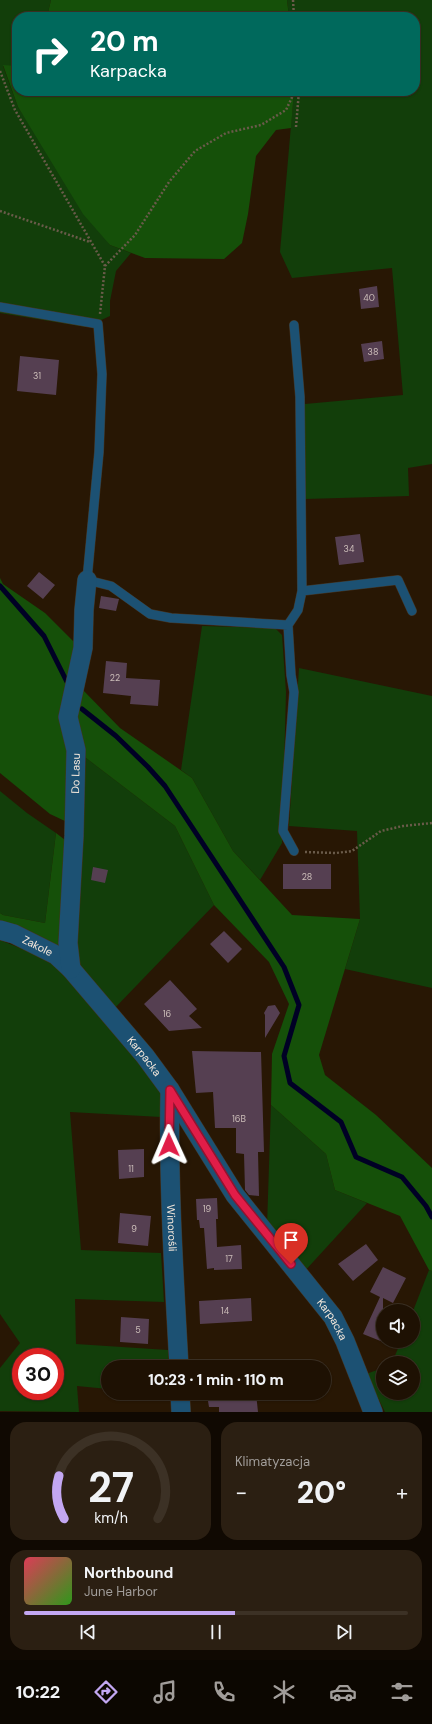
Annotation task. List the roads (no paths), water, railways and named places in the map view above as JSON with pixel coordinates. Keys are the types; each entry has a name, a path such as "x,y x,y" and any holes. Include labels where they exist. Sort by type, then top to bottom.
{"street":[{"name":"Do Lasu","path":"71,969 68,943 74,836 76,750 68,717 83,648 84,610 87,580"},
{"name":"Zakole","path":"0,930 14,934 56,955 71,969"},
{"name":"Karpacka","path":"71,969 145,1056 170,1090 235,1195 333,1317 345,1341 373,1412"},
{"name":"Winorośli","path":"170,1090 169,1131 171,1210 179,1360"},
{"path":"180,1400 181,1412"}],"lane":[{"path":"0,307 98,324 102,374 99,452 87,580 111,586 150,614 171,618 288,625"},
{"path":"294,325 300,397 302,591 298,610 288,625 291,675 294,692 283,831 294,851"},
{"path":"302,591 398,580 412,611"}],"waterway":[{"path":"0,586 44,636 69,686"},
{"path":"82,709 116,736 165,786 284,967 299,1005 284,1056 290,1083 341,1122 356,1157 402,1177 426,1206 432,1217"}]}
